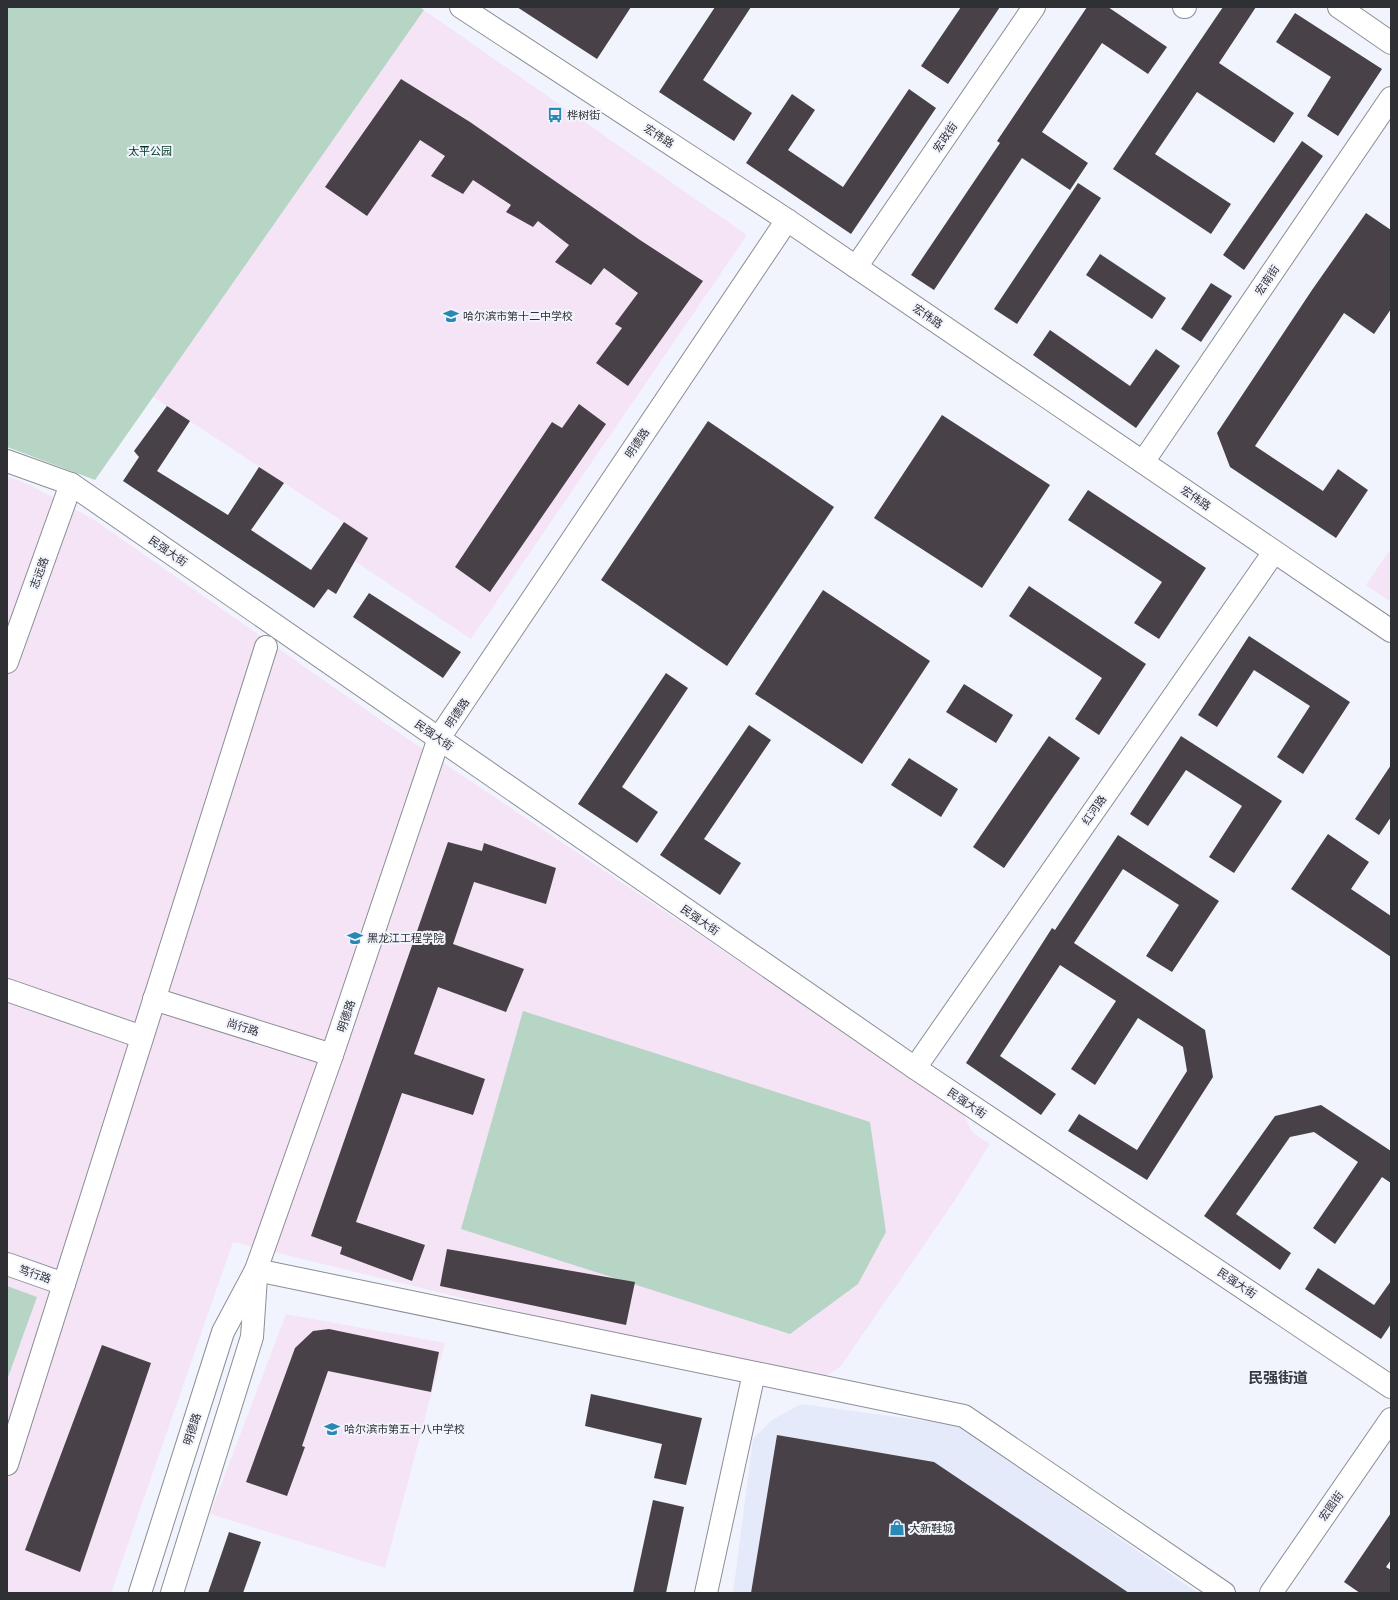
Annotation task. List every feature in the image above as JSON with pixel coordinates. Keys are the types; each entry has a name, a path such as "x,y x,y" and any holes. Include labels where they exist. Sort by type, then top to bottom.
{"street":[{"name":"宏伟路","path":"461,7 787,220 1391,632"},
{"name":"宏政街","path":"856,267 1034,7"},
{"path":"1339,7 1391,43"},
{"name":"宏南街","path":"1143,462 1391,98"},
{"name":"明德路","path":"140,1593 223,1332 256,1270 332,1055 439,738 787,220"},
{"name":"民强大街","path":"7,461 71,484 915,1068 1391,1387"},
{"name":"志远路","path":"7,662 71,484"},
{"name":"红河路","path":"915,1068 1274,552"},
{"path":"7,1464 266,647"},
{"path":"7,990 142,1037"},
{"name":"尚行路","path":"154,999 332,1055"},
{"name":"笃行路","path":"7,1264 64,1284"},
{"name":"明德路","path":"172,1593 252,1337 256,1270"},
{"path":"256,1270 964,1416 1224,1593"},
{"path":"706,1593 754,1373"},
{"name":"宏图街","path":"1271,1593 1391,1419"}],"shaded area":[{"name":"哈尔滨市第十二中学校","path":"424,10 747,235 471,639 353,560 368,538 153,397"},
{"name":"黑龙江工程学院","path":"7,476 30,485 93,519 408,739 962,1111 973,1133 990,1144 955,1200 841,1366 814,1384 233,1242 111,1593 7,1593"},
{"path":"1391,548 1391,602 1366,585"},
{"name":"哈尔滨市第五十八中学校","path":"286,1314 445,1343 385,1568 210,1514"},
{"name":"大新鞋城","path":"801,1404 957,1425 1198,1593 733,1593 753,1439 772,1420"}],"green space":[{"name":"太平公园","path":"7,7 420,7 424,10 95,480 7,447"},
{"path":"523,1011 870,1122 886,1232 858,1284 790,1334 461,1229"},
{"path":"7,1286 37,1297 7,1380"}],"building":[{"path":"517,7 631,7 597,59"},
{"path":"715,7 751,7 703,80 752,113 734,141 659,92"},
{"path":"961,7 1000,7 948,84 921,66"},
{"path":"1087,7 1108,7 1167,47 1148,74 1102,43 1042,132 1088,163 1070,190 1022,158 934,290 911,275 1000,143 997,141"},
{"path":"1223,7 1256,7 1219,63 1294,113 1274,143 1197,92 1155,154 1231,204 1211,234 1113,169"},
{"path":"1295,13 1382,69 1338,136 1307,116 1331,77 1276,42"},
{"path":"401,79 470,122 640,240 703,281 628,386 596,363 622,328 615,324 638,293 604,268 591,285 555,262 569,245 538,221 533,227 506,212 511,205 473,180 463,194 431,176 445,156 420,140 367,216 325,187"},
{"path":"909,89 936,108 851,234 746,163 792,94 815,110 788,150 843,187"},
{"path":"1302,141 1323,156 1244,270 1223,255"},
{"path":"1078,183 1101,198 1017,324 994,309"},
{"path":"1366,213 1391,230 1391,309 1374,334 1344,313 1255,446 1323,491 1338,469 1368,490 1336,538 1230,467 1217,433 1312,290"},
{"path":"1100,254 1166,298 1152,319 1086,275"},
{"path":"1211,283 1232,296 1201,342 1181,329"},
{"path":"1050,330 1130,386 1156,349 1180,366 1136,428 1033,355"},
{"path":"579,404 606,424 490,592 455,567 552,422 562,428"},
{"path":"167,406 190,421 157,471 228,515 259,467 284,483 251,530 311,570 344,522 368,538 336,594 328,589 314,608 123,481 139,457 134,451"},
{"path":"942,415 1050,485 982,588 874,518"},
{"path":"708,421 834,507 727,666 601,580"},
{"path":"1088,490 1206,568 1159,639 1134,623 1162,582 1068,520"},
{"path":"1029,586 1146,664 1099,735 1075,719 1102,678 1009,616"},
{"path":"823,590 930,661 862,764 755,694"},
{"path":"369,593 461,652 443,678 353,617"},
{"path":"1249,636 1350,702 1303,774 1277,757 1310,706 1254,670 1217,727 1198,715"},
{"path":"666,673 688,688 622,787 658,812 637,843 578,804"},
{"path":"964,684 1013,715 996,743 946,712"},
{"path":"749,725 771,740 704,839 741,863 720,895 660,855"},
{"path":"1049,736 1080,758 1004,868 973,847"},
{"path":"1181,736 1282,801 1234,873 1209,857 1242,806 1186,770 1148,826 1130,814"},
{"path":"909,758 958,789 941,817 891,785"},
{"path":"1391,765 1391,817 1379,835 1355,819"},
{"path":"1328,834 1369,862 1351,889 1391,916 1391,957 1291,889"},
{"path":"1118,835 1219,901 1172,972 1146,956 1179,905 1123,869 1074,943 1205,1030 1213,1077 1147,1180 1068,1131 1079,1114 1137,1150 1187,1071 1183,1047 1138,1018 1095,1085 1071,1069 1116,1001 1060,965 1000,1056 1056,1094 1041,1115 966,1063 1052,928 1055,930"},
{"path":"448,842 482,851 484,843 556,868 546,904 474,882 453,944 524,969 506,1012 438,987 414,1054 485,1079 473,1115 402,1093 356,1222 425,1245 412,1281 340,1254 342,1247 311,1236"},
{"path":"1321,1105 1391,1151 1391,1183 1382,1177 1335,1244 1313,1228 1358,1162 1314,1132 1290,1137 1236,1214 1291,1253 1280,1270 1204,1216 1275,1116"},
{"path":"447,1249 635,1282 626,1325 440,1286"},
{"path":"1318,1268 1374,1305 1391,1281 1391,1324 1381,1339 1305,1289"},
{"path":"329,1329 439,1352 431,1392 328,1371 302,1446 305,1447 287,1496 246,1482 295,1348 313,1331"},
{"path":"102,1345 151,1363 80,1572 25,1550"},
{"path":"591,1394 702,1418 686,1485 654,1478 662,1444 585,1426"},
{"name":"大新鞋城","path":"777,1435 934,1462 1129,1593 751,1593"},
{"path":"653,1500 684,1507 666,1593 633,1593"},
{"path":"1391,1513 1391,1560 1386,1567 1391,1570 1391,1593 1360,1593 1344,1582"},
{"path":"229,1532 261,1542 243,1593 208,1593"}],"place":[{"name":"桦树街","path":"555,115"},
{"name":"哈尔滨市第十二中学校","path":"451,316"},
{"name":"黑龙江工程学院","path":"355,938"},
{"name":"哈尔滨市第五十八中学校","path":"332,1429"},
{"name":"大新鞋城","path":"897,1528"}],"district":[{"name":"民强街道","path":"1278,1377"}]}
